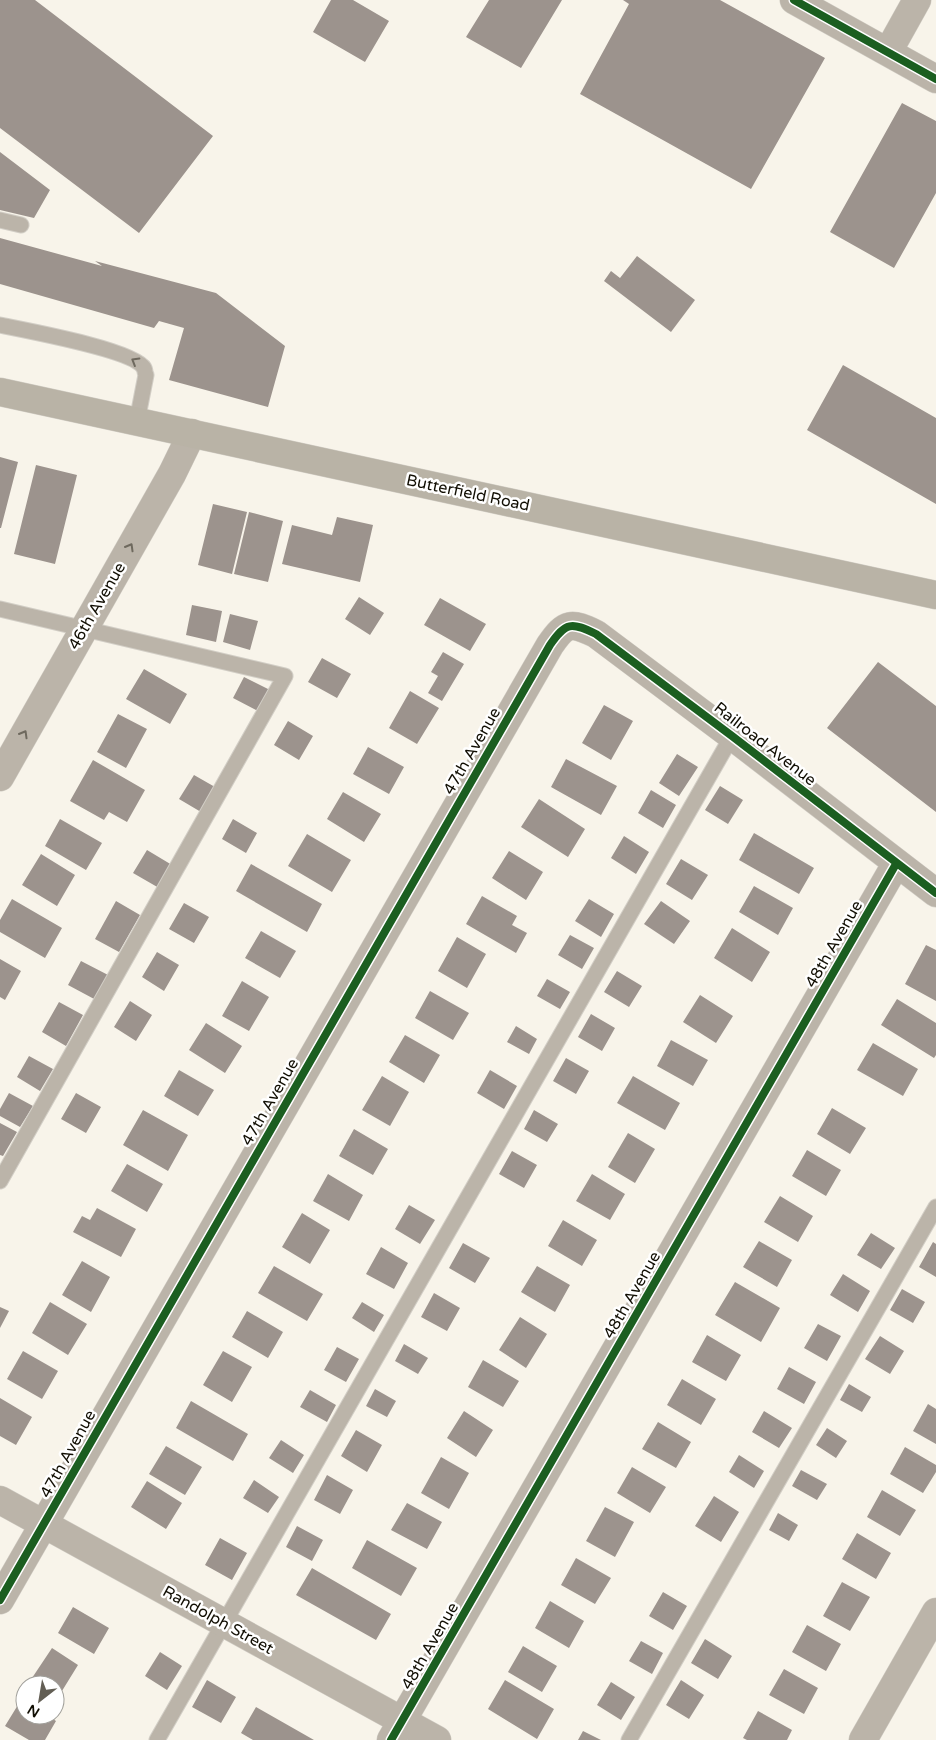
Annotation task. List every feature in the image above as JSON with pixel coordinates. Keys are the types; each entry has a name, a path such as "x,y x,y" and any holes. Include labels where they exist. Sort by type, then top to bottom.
{"main road":[{"name":"Butterfield Road","path":"0,392 936,595"}],"street":[{"path":"794,0 936,79"},
{"path":"888,52 917,0"},
{"name":"46th Avenue","path":"0,777 172,474 192,433"},
{"name":"Railroad Avenue","path":"572,626 596,634 936,893"},
{"name":"47th Avenue","path":"0,1600 550,644 560,630 572,626"},
{"name":"48th Avenue","path":"397,1731 896,864"},
{"name":"Randolph Street","path":"0,1500 223,1623 397,1731 437,1740"},
{"path":"862,1740 936,1612"}],"lane":[{"path":"0,220 21,225"},
{"path":"0,325 53,336 124,355 140,364 144,368 146,375 137,421"},
{"path":"0,608 285,676 0,1181"},
{"path":"157,1740 732,736"},
{"path":"629,1740 936,1207"}],"building":[{"path":"0,0 35,0 213,136 139,233 0,128"},
{"path":"331,0 353,0 389,21 365,62 313,32"},
{"path":"489,0 562,0 521,68 466,37"},
{"path":"623,0 720,0 825,58 751,189 580,94 629,4"},
{"path":"902,103 936,121 936,193 894,268 830,232"},
{"path":"0,152 50,190 34,218 0,210"},
{"path":"0,238 102,266 95,261 216,293 285,346 268,407 169,380 184,328 159,321 154,328 0,284"},
{"path":"637,256 695,300 671,332 604,281 611,271 620,278"},
{"path":"843,365 936,418 936,504 807,430"},
{"path":"0,457 18,462 1,528 0,528"},
{"path":"36,465 77,475 55,564 14,554"},
{"path":"213,504 247,512 232,574 198,565"},
{"path":"249,512 283,521 268,582 234,574"},
{"path":"337,517 373,525 360,582 282,564 292,525 332,535"},
{"path":"359,597 384,613 370,635 345,619"},
{"path":"440,598 486,624 470,651 424,625"},
{"path":"192,605 222,611 216,642 186,635"},
{"path":"230,614 258,621 250,650 223,642"},
{"path":"443,652 464,664 442,701 428,693 438,676 431,672"},
{"path":"322,658 351,674 337,698 308,682"},
{"path":"878,662 936,706 936,812 827,728"},
{"path":"144,669 187,694 170,724 126,699"},
{"path":"244,677 270,690 258,711 233,698"},
{"path":"410,691 439,708 417,744 389,728"},
{"path":"604,705 633,721 611,760 582,743"},
{"path":"118,714 147,729 126,768 97,752"},
{"path":"288,721 313,736 299,760 274,745"},
{"path":"368,747 404,767 389,794 353,774"},
{"path":"677,754 698,767 679,796 659,783"},
{"path":"566,759 617,786 601,815 551,787"},
{"path":"93,760 145,790 127,822 109,812 104,820 70,801"},
{"path":"194,775 215,787 201,812 179,799"},
{"path":"720,786 743,800 728,824 705,810"},
{"path":"651,790 676,805 663,828 638,813"},
{"path":"343,792 381,814 364,842 327,819"},
{"path":"539,799 585,829 568,857 521,827"},
{"path":"60,819 102,843 86,870 45,846"},
{"path":"233,819 257,833 246,853 222,839"},
{"path":"754,833 814,868 799,894 739,860"},
{"path":"307,834 351,860 332,892 288,866"},
{"path":"624,836 649,852 636,874 611,858"},
{"path":"147,850 172,865 159,888 133,873"},
{"path":"509,851 543,872 526,900 492,878"},
{"path":"41,854 75,875 57,906 22,885"},
{"path":"681,859 708,875 692,900 666,884"},
{"path":"251,864 322,904 307,932 236,891"},
{"path":"754,886 793,908 778,935 739,912"},
{"path":"482,896 517,916 512,925 527,933 516,953 466,924"},
{"path":"12,899 62,928 45,958 0,932 0,920"},
{"path":"589,899 614,914 601,937 575,921"},
{"path":"116,901 140,915 119,952 95,939"},
{"path":"661,901 690,921 674,944 644,924"},
{"path":"184,903 209,917 194,943 169,929"},
{"path":"732,928 770,952 752,982 714,958"},
{"path":"261,931 296,951 280,978 245,958"},
{"path":"570,935 594,948 582,969 558,955"},
{"path":"457,937 486,954 467,988 438,971"},
{"path":"926,945 936,950 936,1001 905,984"},
{"path":"157,952 179,965 164,991 142,977"},
{"path":"0,959 21,971 5,1000 0,997"},
{"path":"81,961 110,976 96,1000 68,985"},
{"path":"617,971 642,986 629,1007 604,992"},
{"path":"547,979 570,992 560,1009 537,996"},
{"path":"242,981 269,997 249,1031 222,1016"},
{"path":"430,991 469,1013 453,1040 415,1018"},
{"path":"700,995 733,1016 716,1043 683,1022"},
{"path":"897,999 936,1023 936,1055 934,1058 881,1025"},
{"path":"130,1001 152,1015 136,1041 114,1027"},
{"path":"59,1002 83,1015 66,1046 42,1032"},
{"path":"591,1014 615,1028 602,1051 578,1037"},
{"path":"206,1023 242,1046 225,1073 189,1050"},
{"path":"516,1026 537,1039 529,1054 507,1042"},
{"path":"405,1035 440,1055 424,1083 389,1062"},
{"path":"671,1040 708,1060 693,1086 657,1066"},
{"path":"873,1043 918,1069 903,1096 857,1070"},
{"path":"29,1056 53,1069 40,1091 17,1077"},
{"path":"566,1058 589,1071 576,1094 553,1081"},
{"path":"179,1070 214,1090 198,1116 164,1096"},
{"path":"490,1070 517,1086 504,1109 477,1093"},
{"path":"382,1076 409,1092 390,1126 362,1110"},
{"path":"633,1076 680,1103 665,1130 617,1103"},
{"path":"9,1093 33,1106 20,1127 0,1116 0,1109"},
{"path":"76,1093 101,1107 86,1133 61,1119"},
{"path":"832,1108 866,1128 850,1154 817,1134"},
{"path":"143,1110 188,1135 168,1171 123,1145"},
{"path":"534,1110 558,1124 547,1142 524,1129"},
{"path":"0,1123 17,1132 3,1156 0,1155"},
{"path":"354,1129 388,1149 373,1175 339,1156"},
{"path":"628,1133 655,1149 635,1183 608,1167"},
{"path":"807,1150 841,1170 826,1196 792,1176"},
{"path":"512,1151 537,1165 524,1188 499,1174"},
{"path":"127,1164 163,1184 147,1212 111,1191"},
{"path":"328,1174 363,1195 349,1221 313,1201"},
{"path":"592,1174 625,1194 610,1220 576,1201"},
{"path":"780,1196 813,1216 798,1242 764,1222"},
{"path":"409,1205 435,1220 420,1244 395,1229"},
{"path":"97,1208 136,1229 121,1257 73,1232 82,1216 90,1220"},
{"path":"302,1213 330,1230 310,1264 282,1247"},
{"path":"563,1220 597,1240 582,1266 548,1246"},
{"path":"871,1233 895,1248 881,1269 857,1255"},
{"path":"759,1241 792,1260 777,1287 743,1267"},
{"path":"933,1242 936,1244 936,1277 919,1267"},
{"path":"463,1243 490,1258 475,1283 449,1268"},
{"path":"381,1247 408,1263 394,1289 366,1274"},
{"path":"82,1261 110,1277 91,1312 62,1295"},
{"path":"274,1266 323,1294 307,1321 258,1293"},
{"path":"537,1266 570,1285 555,1312 521,1292"},
{"path":"843,1274 870,1291 858,1312 830,1295"},
{"path":"735,1282 780,1308 761,1342 715,1315"},
{"path":"902,1289 925,1302 913,1323 890,1310"},
{"path":"434,1293 460,1308 447,1331 421,1317"},
{"path":"50,1302 87,1324 68,1355 32,1333"},
{"path":"362,1302 384,1315 374,1332 352,1318"},
{"path":"0,1307 9,1311 0,1328"},
{"path":"247,1311 283,1332 268,1358 232,1337"},
{"path":"520,1317 547,1334 526,1368 499,1350"},
{"path":"818,1324 841,1336 827,1361 804,1348"},
{"path":"707,1335 741,1355 726,1381 692,1362"},
{"path":"880,1336 904,1351 890,1374 865,1359"},
{"path":"404,1344 428,1358 418,1374 395,1361"},
{"path":"337,1347 359,1359 346,1382 324,1370"},
{"path":"23,1351 58,1371 42,1399 7,1379"},
{"path":"223,1351 252,1367 232,1402 203,1385"},
{"path":"483,1360 519,1381 503,1407 468,1387"},
{"path":"789,1367 816,1382 804,1404 777,1389"},
{"path":"682,1379 716,1399 701,1425 667,1405"},
{"path":"849,1384 871,1397 862,1412 840,1400"},
{"path":"375,1389 396,1401 387,1417 366,1406"},
{"path":"310,1390 336,1405 327,1422 300,1407"},
{"path":"0,1398 32,1417 16,1445 0,1436"},
{"path":"191,1401 248,1434 233,1461 176,1428"},
{"path":"928,1404 936,1409 936,1444 913,1431"},
{"path":"464,1411 493,1430 476,1457 447,1438"},
{"path":"764,1411 792,1428 779,1448 752,1432"},
{"path":"658,1422 691,1442 676,1468 642,1449"},
{"path":"827,1428 847,1441 836,1458 816,1445"},
{"path":"356,1430 382,1445 367,1472 341,1456"},
{"path":"281,1440 304,1455 293,1473 269,1458"},
{"path":"166,1446 202,1467 185,1495 149,1474"},
{"path":"905,1447 936,1465 936,1472 923,1493 890,1474"},
{"path":"739,1455 764,1471 754,1488 729,1472"},
{"path":"441,1457 469,1473 449,1509 421,1493"},
{"path":"632,1467 666,1487 650,1513 617,1493"},
{"path":"801,1470 827,1484 817,1500 792,1486"},
{"path":"327,1475 353,1490 340,1514 314,1500"},
{"path":"254,1480 279,1497 268,1513 243,1498"},
{"path":"147,1481 182,1503 166,1529 131,1507"},
{"path":"882,1490 916,1510 900,1536 867,1517"},
{"path":"714,1496 739,1512 721,1542 695,1526"},
{"path":"407,1503 442,1522 427,1549 391,1530"},
{"path":"605,1507 634,1522 615,1557 586,1541"},
{"path":"778,1513 798,1525 789,1541 769,1530"},
{"path":"297,1526 323,1540 312,1561 286,1547"},
{"path":"857,1533 891,1553 876,1579 842,1559"},
{"path":"220,1538 247,1553 232,1580 205,1565"},
{"path":"367,1540 417,1568 401,1596 352,1568"},
{"path":"576,1558 611,1578 595,1604 561,1585"},
{"path":"312,1568 391,1614 376,1640 296,1595"},
{"path":"842,1582 870,1597 850,1631 823,1616"},
{"path":"663,1592 687,1606 673,1630 649,1616"},
{"path":"550,1601 584,1621 569,1648 535,1628"},
{"path":"73,1607 109,1628 94,1654 58,1633"},
{"path":"807,1625 841,1644 826,1671 792,1652"},
{"path":"705,1639 732,1656 718,1679 691,1663"},
{"path":"641,1641 663,1653 652,1674 629,1661"},
{"path":"523,1646 557,1666 542,1692 508,1672"},
{"path":"52,1648 78,1665 65,1686 65,1675 34,1675"},
{"path":"160,1652 182,1666 167,1690 145,1676"},
{"path":"784,1669 818,1688 804,1714 769,1695"},
{"path":"207,1680 236,1697 221,1723 192,1707"},
{"path":"505,1680 554,1709 537,1739 488,1709"},
{"path":"681,1680 704,1695 689,1719 666,1705"},
{"path":"611,1682 635,1697 621,1720 597,1705"},
{"path":"256,1707 314,1740 253,1740 241,1733"},
{"path":"15,1710 15,1725 54,1725 45,1740 29,1740 5,1726"},
{"path":"758,1711 792,1730 787,1740 747,1740 743,1738"},
{"path":"583,1731 601,1740 578,1740"}],"cycle path":[{"path":"794,0 936,79"},
{"path":"0,1600 550,645 565,628 570,626 581,627 596,634 936,893"},
{"path":"391,1740 896,864"}]}
